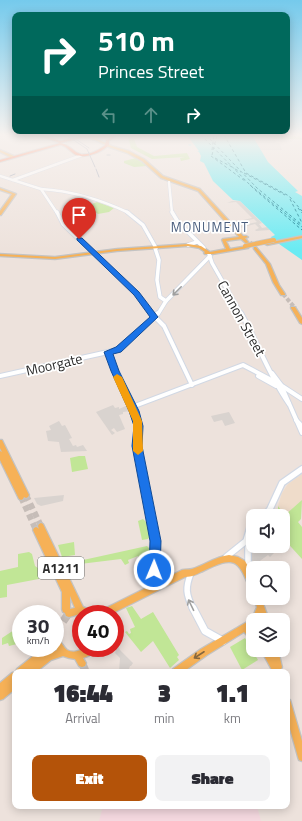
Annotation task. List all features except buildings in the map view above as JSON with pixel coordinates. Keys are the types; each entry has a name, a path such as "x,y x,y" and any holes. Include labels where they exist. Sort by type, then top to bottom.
{"main road":[{"path":"157,173 169,181 199,190 245,237"},
{"path":"169,181 188,184 204,192 245,237 247,244"},
{"path":"0,214 14,194 2,191"},
{"path":"208,254 247,244 302,236"},
{"path":"228,249 224,240 245,237"},
{"path":"208,254 247,244"},
{"path":"0,255 55,258 186,245 202,248 208,254"},
{"path":"254,248 265,261 283,294"},
{"path":"302,318 294,308 302,322"},
{"path":"0,442 23,496 0,454"},
{"name":"A1211","path":"38,528 80,610 68,611 66,592 38,528"},
{"path":"120,605 185,573 191,573 226,557 239,561 246,568"},
{"path":"259,605 262,613"},
{"path":"258,613 260,608"},
{"path":"180,669 191,660 244,627"},
{"path":"24,669 38,657"},
{"path":"34,669 49,657"},
{"path":"269,657 277,669"},
{"path":"276,657 278,669"},
{"path":"0,688 12,678"},
{"path":"0,696 12,686"},
{"path":"290,714 302,757"}],"street":[{"path":"15,180 33,173"},
{"path":"0,176 41,189 86,197 131,214 141,222 155,248 159,260 157,283 160,297 166,301"},
{"path":"169,181 173,215 186,230 195,237 202,248"},
{"path":"41,189 52,203 62,223 141,299 151,314 161,322 192,385"},
{"path":"195,237 202,248"},
{"path":"186,245 198,242"},
{"name":"Cannon Street","path":"208,254 244,316 289,404 302,433"},
{"name":"Moorgate","path":"0,376 118,350 154,317 166,301 202,264 208,254"},
{"path":"108,352 132,407 138,426 137,446 156,541 154,567 161,584"},
{"path":"132,407 242,366 302,399"},
{"name":"Cannon Street","path":"296,420 302,426"},
{"path":"271,509 280,486 289,476 302,469"},
{"path":"226,557 246,541"},
{"path":"191,573 186,584 188,598 205,631 223,641"}],"shaded area":[{"path":"232,201 240,201 262,223 259,224 262,228 267,227 270,230 256,231 255,230 259,228 255,224 240,228 238,226 257,222 254,219 235,222 252,218 236,202 227,203"},
{"path":"113,405 115,408 119,407 119,409 128,405 130,411 123,412 123,414 119,415 125,429 117,432 114,428 111,430 115,433 112,435 96,412"},
{"path":"229,412 235,423 225,426 222,420 214,422 211,416"},
{"path":"59,421 62,426 65,425 72,438 69,439 73,446 76,445 77,447 83,445 87,451 61,452 59,442 48,441 46,431 51,430 49,426"},
{"path":"302,474 302,500 290,511 290,509 280,509 278,506 282,493 288,484"},
{"path":"64,495 63,501 41,506 37,504 34,498"},
{"path":"274,553 270,557 268,555 260,561 252,561 251,554"},
{"path":"124,654 133,663 129,669 119,669 119,657 124,657"},
{"path":"102,809 258,809 261,821 99,821"}],"green space":[{"path":"97,202 114,208 109,212 98,214 87,206"},
{"path":"85,456 88,469 72,472 70,458"},
{"path":"302,500 301,519 298,522 302,527 302,559 290,546 290,511"},
{"path":"143,519 146,522 150,536 148,539 142,540 138,521"},
{"path":"74,542 75,555 62,557 58,545"},
{"path":"147,546 150,549 150,564 147,565 147,570 143,569 138,556 128,560 129,563 125,565 121,559 80,564 74,562"},
{"path":"29,552 32,554 35,566 42,571 44,578 7,585 7,597 0,598 0,571 18,567 18,554"},
{"path":"132,606 141,619 153,612 179,655 177,657 179,660 170,668 153,641 141,652 125,632 127,631 129,634 131,633 130,629 135,627 126,608"},
{"path":"12,631 12,645 9,646 8,643 2,645 2,638"},
{"path":"245,638 246,657 256,657 258,660 241,669 230,647"}],"water":[{"path":"209,173 280,173 298,191 295,192 302,196 302,260 272,239 271,237 275,235 240,201 233,200 213,181"}],"ferry route":[{"path":"235,173 245,181"},
{"path":"239,173 250,185"},
{"path":"243,173 257,188 302,225"},
{"path":"245,173 285,195"},
{"path":"247,173 289,196 302,211"},
{"path":"250,185 302,227"},
{"path":"250,185 302,230"},
{"path":"290,199 302,223"},
{"path":"298,208 302,213"}],"tunnel":[{"path":"250,242 255,248"},
{"path":"283,294 295,308"},
{"path":"26,495 41,526"},
{"path":"21,497 36,530"},
{"path":"64,620 69,613"},
{"path":"82,663 85,669"}],"railway":[{"path":"10,176 15,174"}],"slow traffic":[{"path":"117,377 134,411 137,421 139,430 137,444 138,451"}],"district":[{"name":"MONUMENT","path":"210,227"}],"route":[{"path":"79,239 141,299 141,302 154,317 118,350 108,352 120,383 134,411 139,430 137,446 156,541 154,570"}]}
